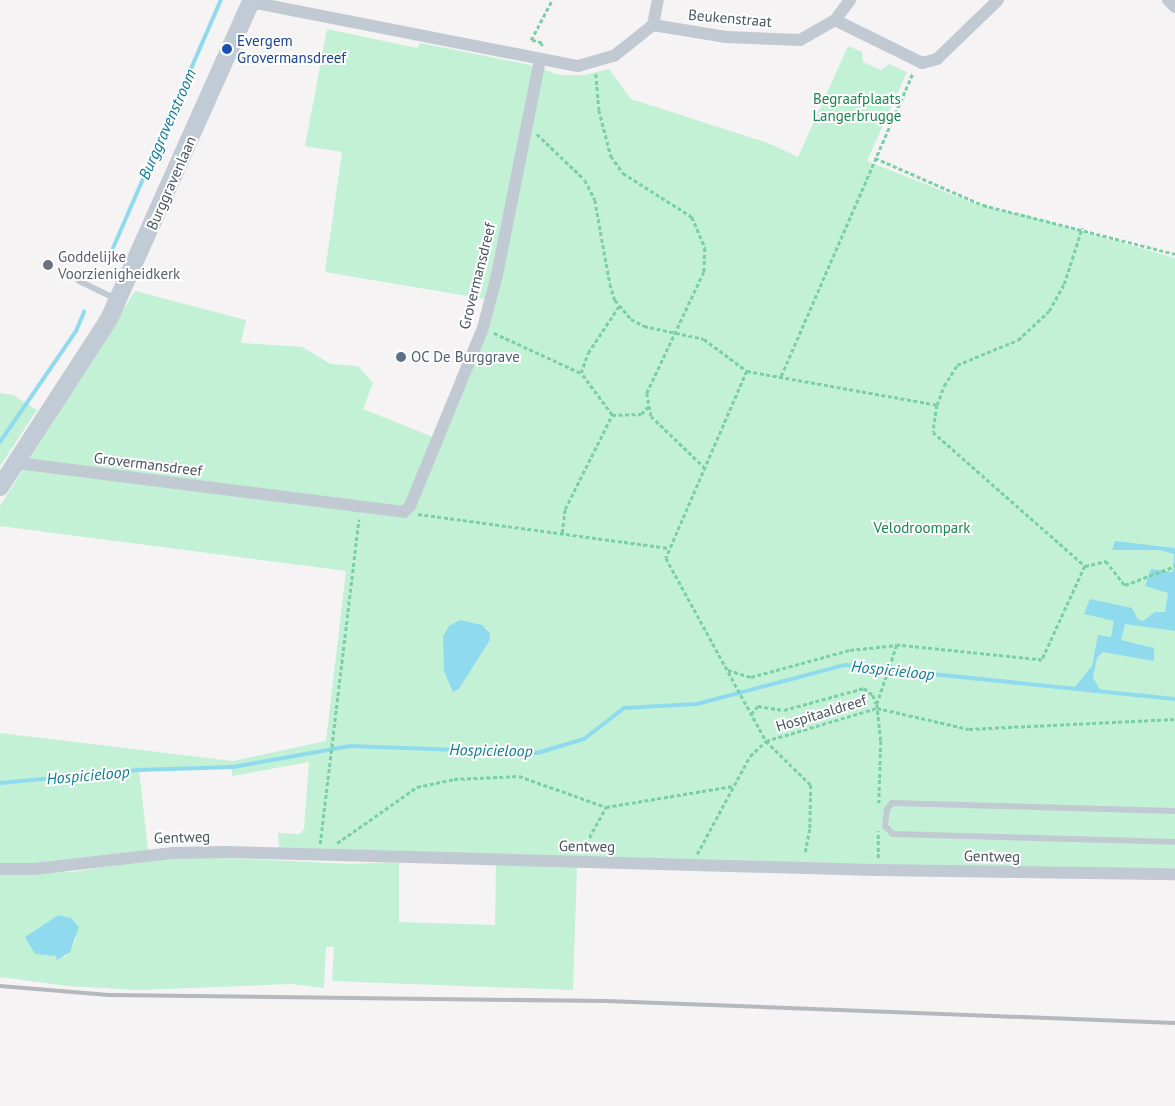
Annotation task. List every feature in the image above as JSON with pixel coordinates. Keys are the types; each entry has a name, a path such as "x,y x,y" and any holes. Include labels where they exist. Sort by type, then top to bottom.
{"main road":[{"name":"Burggravenlaan","path":"0,487 119,300 179,158 252,1"}],"street":[{"path":"252,1 540,60 578,66 595,63 614,56 653,25 658,0"},
{"name":"Beukenstraat","path":"653,25 726,37 800,40 834,20 850,0"},
{"path":"834,20 922,63 937,59 998,0"},
{"path":"1168,0 1175,8"},
{"name":"Grovermansdreef","path":"17,463 360,508 404,512 410,506 483,328 497,275 540,60"},
{"name":"Gentweg","path":"0,869 34,869 173,853 319,855 878,870 1175,874"}],"lane":[{"path":"79,281 119,300"},
{"path":"1175,811 892,803 887,809 885,826 893,834 1175,842"}],"path":[{"path":"540,60 542,43 531,40 552,0"},
{"path":"781,376 917,61"},
{"path":"595,63 599,110 611,156 623,173 692,217 705,248 704,272 647,393 651,416 705,468"},
{"path":"527,127 585,180 595,200 610,284 619,306 631,319 644,326 704,339 748,372 781,376 937,405"},
{"path":"875,158 983,205 1082,228 1175,254"},
{"path":"1082,228 1064,284 1049,311 1018,340 957,365 937,405 933,432 1085,566"},
{"path":"581,373 588,353 619,306"},
{"path":"483,328 581,373 612,415"},
{"path":"748,372 666,558 766,741 810,784 810,829 803,868"},
{"path":"612,415 642,414 648,407"},
{"path":"562,533 565,509 612,415"},
{"path":"319,855 360,508"},
{"path":"404,512 669,548"},
{"path":"1085,566 1106,561 1124,585 1175,566"},
{"path":"728,670 751,677 850,650 897,645 1042,660 1085,566"},
{"path":"877,706 897,645"},
{"path":"751,714 758,706 784,710 864,688 873,695 877,706 881,742 879,811"},
{"name":"Hospitaaldreef","path":"694,865 750,756 766,741 877,706 969,729 1175,718"},
{"path":"319,855 417,787 454,779 519,776 606,807 734,786"},
{"path":"576,862 606,807"},
{"path":"878,870 879,820"}],"green space":[{"name":"Velodroompark","path":"327,29 417,48 420,43 530,65 560,75 584,75 609,69 631,99 768,143 798,157 848,46 862,52 863,62 881,70 889,64 907,72 867,161 981,206 1029,216 1175,258 1175,868 1053,869 279,848 278,833 300,834 304,828 309,762 232,776 232,767 139,770 148,850 33,863 0,863 0,733 233,761 326,741 346,571 0,526 0,506 135,291 246,320 241,343 302,347 331,364 358,366 373,383 363,409 433,437 478,327 485,299 325,272 342,152 305,146","holes":["482,625 490,633 490,640 459,689 453,692"]},
{"path":"0,393 13,395 37,410 0,466"},
{"path":"205,857 351,864 399,862 399,922 495,925 496,864 577,867 573,990 332,981 334,947 326,947 324,988 291,984 139,990 68,986 0,977 0,873 72,872 152,859","holes":["58,915 71,918 76,940 65,957 56,956 31,933"]}],"water":[{"path":"1115,541 1175,548 1175,631 1125,624 1121,640 1154,648 1154,661 1103,652 1097,658 1093,678 1101,691 1074,688 1092,666 1098,635 1111,637 1114,621 1084,614 1090,599 1132,608 1138,619 1143,621 1155,612 1165,612 1168,593 1145,586 1151,569 1173,572 1174,554 1160,550 1112,550"},
{"path":"460,620 482,625 490,633 490,640 459,689 453,692 444,671 443,636 449,626"},
{"path":"58,915 71,918 79,927 70,952 57,960 56,956 35,954 25,937"}],"waterway":[{"name":"Burggravenstroom","path":"113,248 221,0"},
{"name":"Burggravenstroom","path":"0,442 76,331 84,312"},
{"name":"Hospicieloop","path":"0,783 138,770 233,767 350,746 537,753 584,739 624,708 697,704 845,665 1175,699"}],"railway":[{"path":"0,986 109,995 606,1001 1175,1023"}],"place":[{"name":"Evergem Grovermansdreef","path":"227,49"},
{"name":"Goddelijke Voorzienigheidkerk","path":"48,265"},
{"name":"OC De Burggrave","path":"401,357"}],"park label":[{"name":"Begraafplaats Langerbrugge","path":"857,106"}]}
